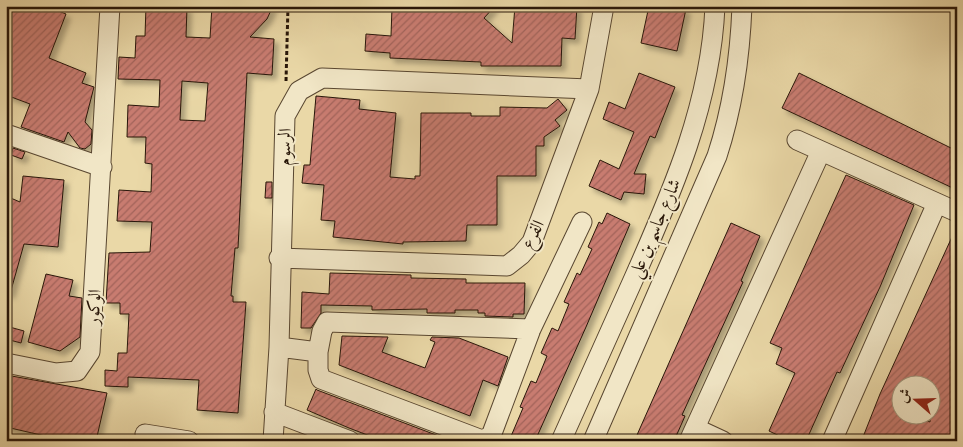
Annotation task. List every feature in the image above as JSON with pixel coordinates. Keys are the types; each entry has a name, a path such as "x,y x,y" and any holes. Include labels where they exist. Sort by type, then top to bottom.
{"street":[{"name":"الوكور","path":"6,363 56,373 77,371 90,352 110,6"},
{"name":"الفرع","path":"279,258 507,266 521,255 532,242 589,89 604,6"},
{"name":"شارع جاسم بن علي","path":"561,441 649,244 696,126 710,65 715,6"},
{"name":"شارع جاسم بن علي","path":"594,441 717,156 728,123 734,92 740,53 742,6"},
{"name":"الرسوم","path":"273,441 278,347 279,258 285,116 300,91 322,78 589,89"},
{"path":"6,134 102,167"},
{"path":"797,140 957,212"},
{"path":"723,441 692,434 820,151"},
{"path":"832,441 937,203"},
{"path":"531,329 327,322 322,331 318,352 318,370 321,379 482,440 487,439 491,436 531,329 582,222"},
{"path":"278,347 318,352"},
{"path":"274,412 350,441"},
{"path":"145,434 189,441"}],"path":[{"path":"286,89 288,6"}],"building":[{"path":"6,6 46,6 66,14 49,58 86,73 82,83 94,87 85,122 92,130 91,144 85,149 80,148 68,132 64,142 21,127 30,104 6,95"},
{"path":"146,6 187,7 186,37 210,38 212,6 273,6 267,19 250,37 274,39 272,75 247,73 238,248 235,248 231,296 233,296 233,302 246,302 238,413 197,410 199,380 128,377 128,387 105,386 105,370 117,371 118,353 127,353 129,314 120,314 120,303 106,303 109,253 150,252 152,222 117,221 119,190 151,192 152,164 145,163 146,137 127,137 128,105 159,107 160,80 118,79 119,57 135,58 136,36 145,36","holes":["182,81 208,83 205,121 180,120"]},
{"path":"450,6 495,6 484,18 512,43 515,6 577,6 575,39 562,38 561,66 481,66 481,62 390,58 390,53 365,51 366,34 391,36 392,7 447,10"},
{"path":"649,6 674,6 686,9 677,51 641,43"},
{"path":"639,73 675,87 655,138 650,136 634,174 646,174 644,194 624,192 621,200 589,186 600,160 619,169 634,132 603,119 609,102 625,109"},
{"path":"799,73 957,151 957,190 782,108"},
{"path":"316,96 360,100 359,109 396,113 390,177 415,179 415,176 420,176 421,113 471,113 471,116 500,116 500,107 547,108 558,99 567,110 555,120 560,126 544,137 544,146 536,146 536,176 497,176 497,225 467,225 466,241 403,242 403,244 333,237 335,221 321,220 324,185 302,183 304,165 310,165"},
{"path":"13,148 25,152 22,159 11,155"},
{"path":"846,175 914,205 880,287 840,373 837,372 806,441 790,441 769,431 795,373 776,364 782,348 770,343"},
{"path":"23,176 64,180 58,247 24,244 10,294 6,293 6,196 20,202"},
{"path":"266,182 272,182 272,198 265,198"},
{"path":"607,213 630,224 586,327 535,441 509,441 523,408 520,407 531,381 536,383 547,356 541,353 552,328 558,331 569,304 564,302 577,273 580,275 592,249 588,247 599,222 602,224"},
{"path":"731,223 760,236 741,281 743,282 682,415 685,416 674,441 650,441 637,435"},
{"path":"957,226 957,418 951,431 957,434 957,441 871,441 863,437 880,394"},
{"path":"330,273 411,275 411,278 466,279 466,283 525,283 524,314 513,314 513,317 485,316 485,313 478,313 478,310 455,310 455,313 427,313 427,309 372,310 372,306 321,305 321,313 311,328 301,328 302,292 329,294"},
{"path":"46,274 73,280 69,296 82,298 80,337 60,351 28,342"},
{"path":"6,326 24,331 21,343 6,339"},
{"path":"342,336 388,337 382,352 425,368 435,342 430,340 432,337 459,338 508,357 498,386 483,380 470,416 339,365"},
{"path":"6,375 107,393 96,441 67,441 6,427"},
{"path":"316,389 452,441 383,441 349,428 307,410"}]}
